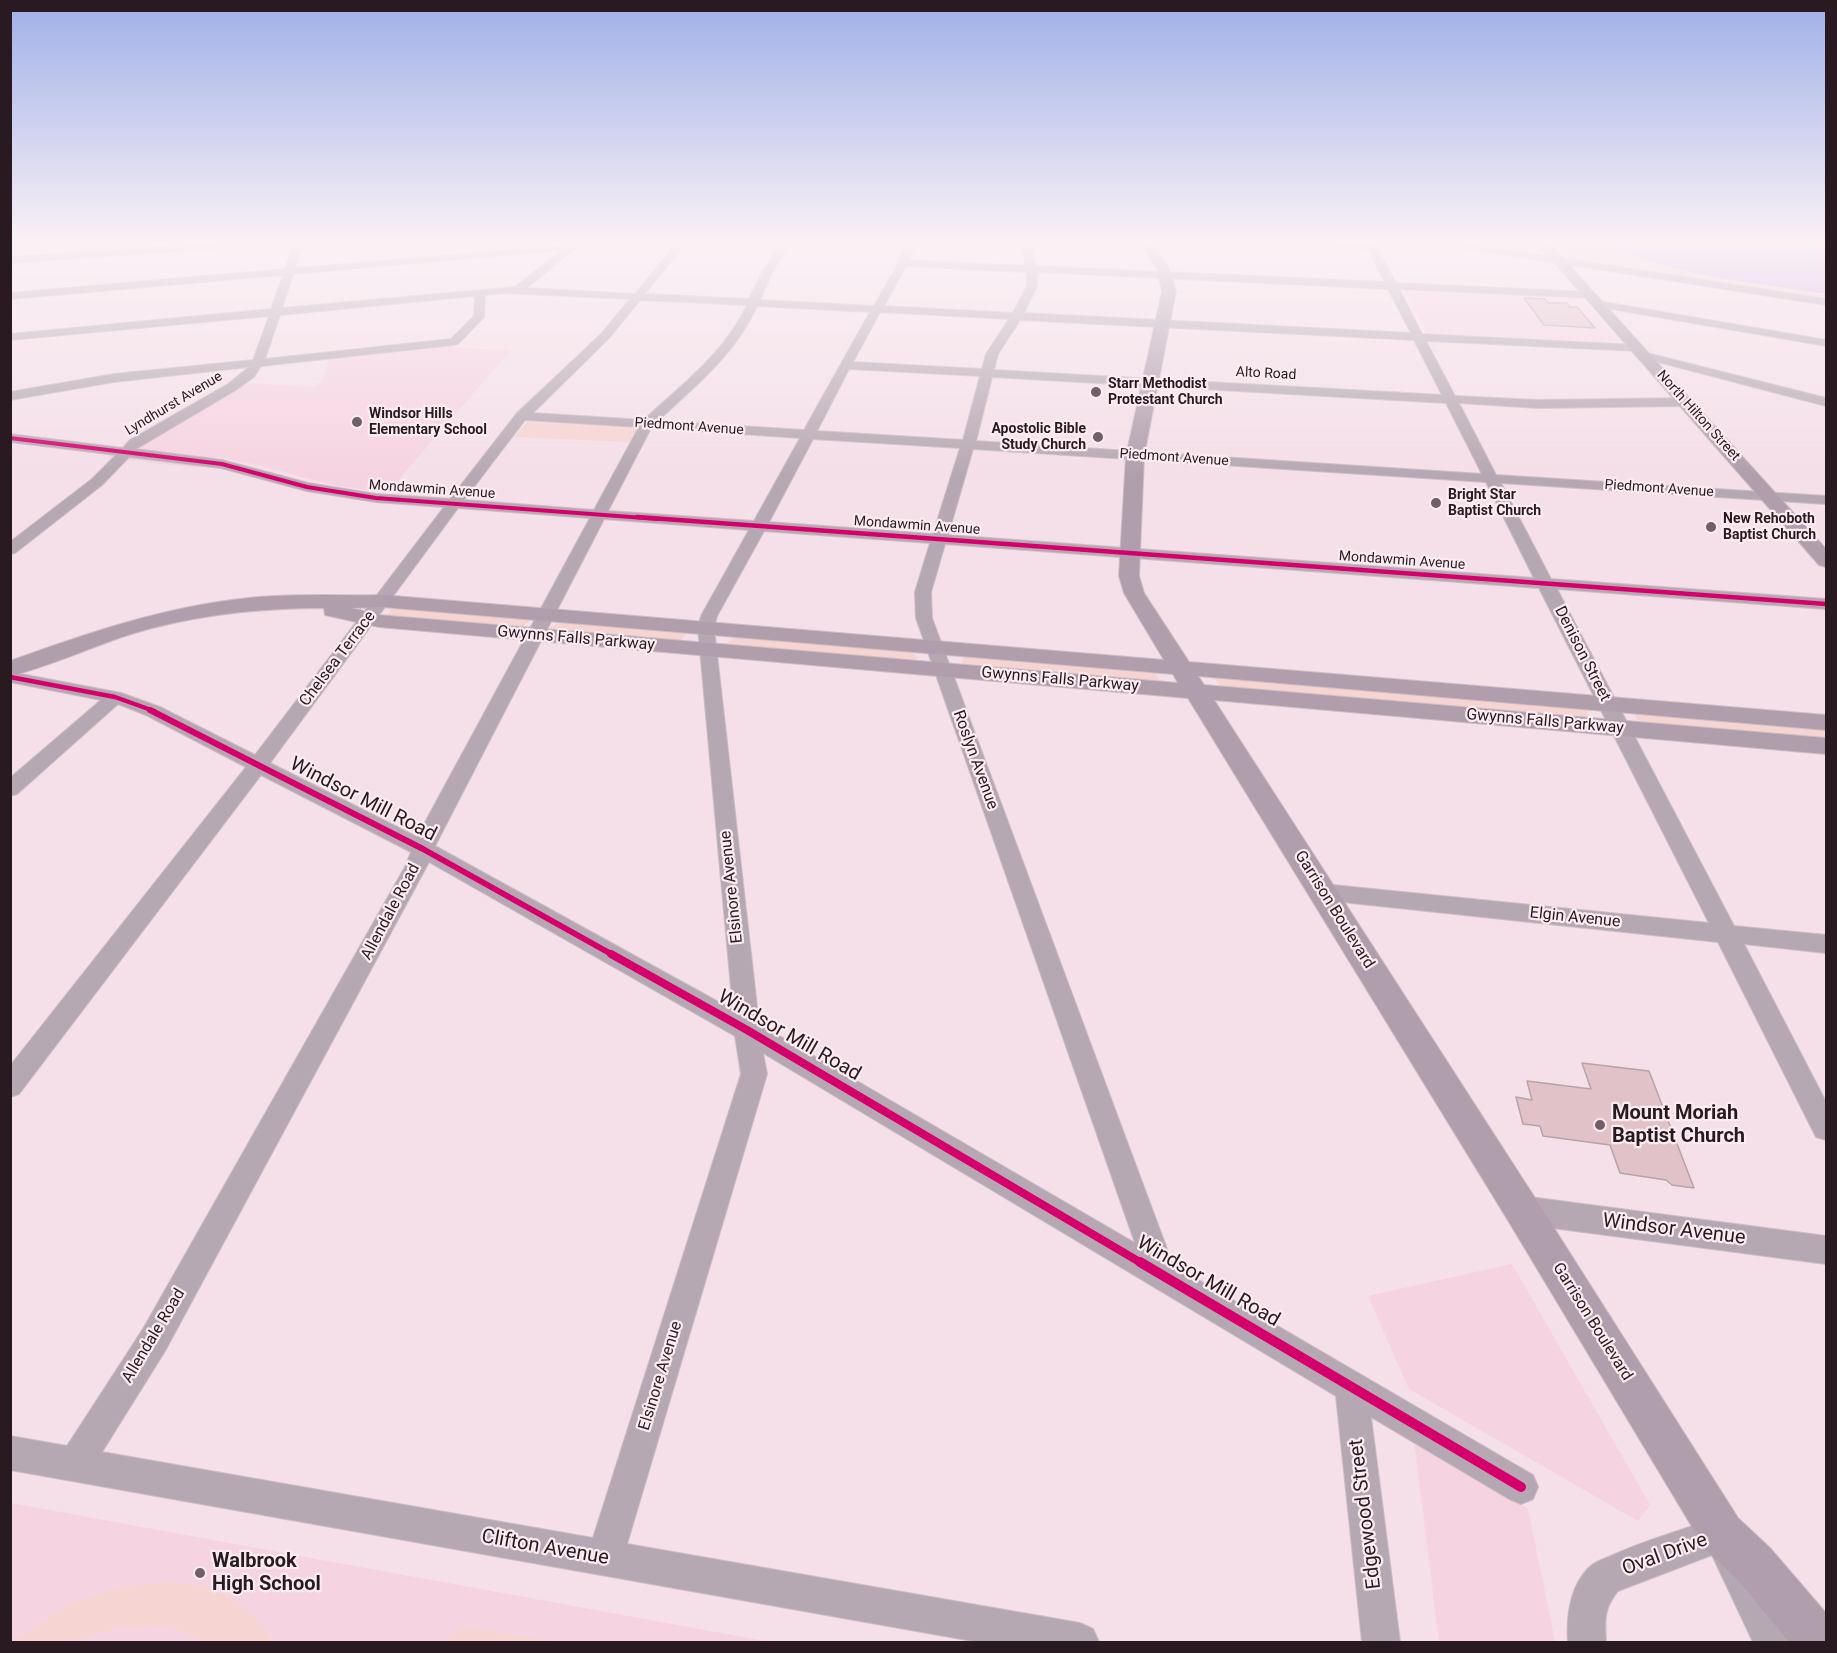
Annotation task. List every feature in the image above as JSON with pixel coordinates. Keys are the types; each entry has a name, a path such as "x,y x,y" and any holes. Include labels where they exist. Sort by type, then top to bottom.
{"main road":[{"name":"North Hilton Street","path":"1614,322 1827,561"},
{"name":"Garrison Boulevard","path":"1164,324 1135,456 1129,576 1134,593 1522,1210 1722,1534 1777,1589 1820,1642"},
{"name":"Gwynns Falls Parkway","path":"10,669 98,637 153,621 242,605 382,601 546,615 942,670 1189,680 1608,704 1827,722"},
{"name":"Gwynns Falls Parkway","path":"296,604 325,608 367,620 535,635 934,647 1189,680 1620,728 1827,746"}],"street":[{"path":"10,337 168,322"},
{"name":"Lyndhurst Avenue","path":"10,550 97,482 124,452 146,435 243,380 258,362 272,322"},
{"path":"10,396 96,380 454,342 474,322"},
{"name":"Chelsea Terrace","path":"10,1086 258,765 521,416 594,347 615,322"},
{"name":"Allendale Road","path":"74,1465 154,1340 416,867 429,833 647,424 726,350 744,322"},
{"name":"Elsinore Avenue","path":"605,1558 754,1074 747,1029 707,639 709,616 810,435 869,322"},
{"name":"Roslyn Avenue","path":"1012,322 997,345 986,373 968,445 923,592 922,605 942,670 1161,1274"},
{"path":"1130,322 1418,337 1640,352 1827,402"},
{"name":"Denison Street","path":"1410,322 1827,1128"},
{"path":"1719,322 1827,342"},
{"name":"Alto Road","path":"845,365 1553,405 1685,402"},
{"name":"Piedmont Avenue","path":"521,416 1827,500"},
{"name":"Mondawmin Avenue","path":"10,438 222,464 326,491 455,504 1827,604"},
{"name":"Windsor Mill Road","path":"10,677 115,697 184,725 423,849 747,1029 1521,1487"},
{"path":"10,789 115,697"},
{"name":"Elgin Avenue","path":"1323,892 1827,944"},
{"name":"Windsor Avenue","path":"1522,1210 1827,1250"},
{"name":"Edgewood Street","path":"1351,1385 1381,1642"},
{"name":"Clifton Avenue","path":"10,1453 1080,1642"},
{"name":"Oval Drive","path":"1587,1642 1586,1622 1591,1596 1605,1578 1628,1567 1722,1534"},
{"name":"Garrison Boulevard","path":"1722,1534 1734,1565 1773,1642"}],"shaded area":[{"path":"1422,322 1602,322 1621,343 1428,333"},
{"name":"Windsor Hills Elementary School","path":"448,347 511,350 387,493 333,485 258,465 217,457 199,468 106,458 135,437 230,382 314,387 322,381 329,359"},
{"path":"527,422 639,427 629,442 514,437"},
{"path":"399,607 526,618 529,621 521,628 386,616 392,609"},
{"path":"562,621 683,631 686,634 679,642 551,631 550,627"},
{"path":"738,635 913,650 917,658 913,662 730,646 728,642"},
{"path":"970,655 1153,671 1159,679 1156,683 964,666 962,662 964,657"},
{"path":"1217,675 1586,709 1590,719 1222,688 1214,678"},
{"path":"1640,712 1826,726 1826,742 1656,727 1637,720 1635,714"},
{"path":"1512,1264 1650,1505 1638,1521 1409,1389 1368,1296"},
{"path":"1414,1440 1528,1509 1555,1642 1439,1642"},
{"name":"Walbrook High School","path":"11,1503 770,1642 11,1642"},
{"path":"166,1582 209,1588 228,1597 246,1609 261,1624 272,1642 205,1642 182,1631 148,1626 110,1630 74,1642 11,1642 66,1606 121,1587"},
{"path":"465,1627 561,1642 441,1642"}],"building":[{"path":"1542,322 1590,322 1595,328 1544,325"},
{"name":"Mount Moriah Baptist Church","path":"1582,1063 1649,1071 1694,1188 1672,1185 1666,1180 1620,1173 1610,1145 1543,1136 1540,1126 1523,1124 1516,1097 1532,1100 1527,1081 1591,1089"}],"cycle path":[{"path":"10,438 222,464 307,487 376,498 1826,604"},
{"path":"10,677 115,697 153,711 423,849 747,1030 1521,1487"}],"place":[{"name":"Starr Methodist Protestant Church","path":"1096,392"},
{"name":"Windsor Hills Elementary School","path":"357,422"},
{"name":"Apostolic Bible Study Church","path":"1098,437"},
{"name":"Bright Star Baptist Church","path":"1436,503"},
{"name":"New Rehoboth Baptist Church","path":"1711,527"},
{"name":"Mount Moriah Baptist Church","path":"1600,1125"},
{"name":"Walbrook High School","path":"200,1573"}]}
